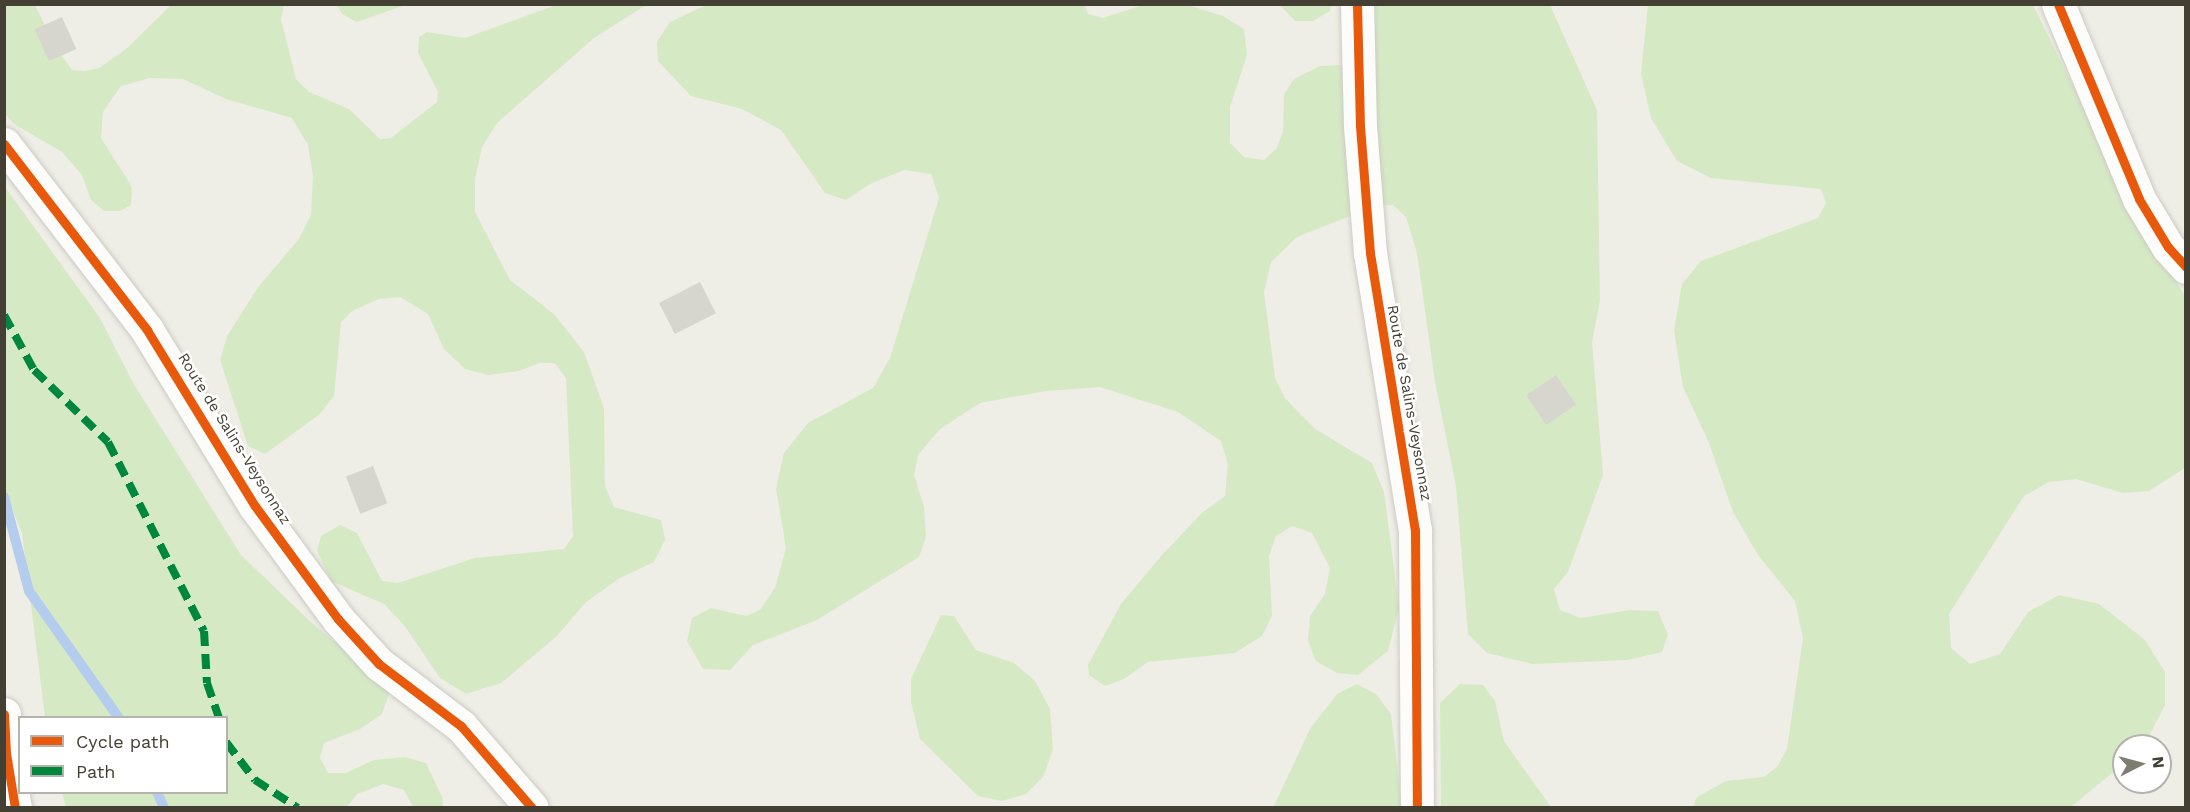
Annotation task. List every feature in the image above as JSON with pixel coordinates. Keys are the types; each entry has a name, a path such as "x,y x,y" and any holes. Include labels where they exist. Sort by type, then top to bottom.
{"street":[{"name":"Route de Salins-Veysonnaz","path":"1357,4 1360,126 1370,253 1415,530 1417,807"},
{"path":"2058,4 2139,200 2168,247 2186,267"},
{"name":"Route de Salins-Veysonnaz","path":"4,144 153,338 255,506 338,619 380,664 461,726 532,807"},
{"path":"4,714 6,753 15,807"}],"green space":[{"path":"1084,4 1088,14 1103,18 1143,5 1188,5 1223,16 1244,29 1247,55 1230,107 1230,143 1244,157 1264,160 1276,149 1283,132 1284,94 1294,79 1320,66 1341,65 1367,49 1376,24 1375,5 1550,5 1597,110 1600,300 1592,342 1603,475 1568,572 1554,589 1560,610 1581,618 1629,610 1658,611 1668,635 1662,652 1627,660 1533,664 1487,653 1468,634 1456,486 1435,382 1417,253 1406,217 1393,205 1378,205 1297,237 1271,262 1264,292 1275,378 1285,398 1315,429 1372,463 1384,492 1399,607 1388,651 1358,675 1337,673 1316,661 1308,641 1310,616 1325,594 1330,568 1312,533 1292,526 1276,536 1269,556 1272,616 1262,636 1235,653 1148,662 1124,679 1105,686 1089,675 1088,665 1121,604 1161,556 1202,513 1225,496 1228,464 1221,441 1178,412 1100,387 1046,391 980,403 940,429 918,455 914,475 924,507 926,537 919,557 817,620 753,645 730,670 703,669 687,641 692,618 711,608 746,616 760,610 775,588 786,548 776,488 784,453 808,423 873,388 890,358 939,198 931,174 904,170 870,184 846,200 825,193 781,130 742,109 691,96 658,61 657,42 670,22 706,5"},
{"path":"5,5 35,5 54,44 72,70 85,71 99,68 125,50 171,5 284,5 281,19 296,79 309,92 349,109 380,139 391,138 437,102 438,92 418,53 419,37 427,32 465,38 556,5 646,5 594,38 497,123 482,147 475,179 475,212 510,280 554,314 584,352 604,408 605,486 614,507 661,520 665,540 654,562 620,578 586,602 557,636 501,683 466,694 440,678 404,625 384,604 331,581 317,551 321,536 340,525 357,533 382,581 398,583 475,558 564,549 573,536 566,378 555,363 539,363 519,371 488,375 465,369 444,349 428,314 400,297 379,299 352,311 341,322 334,396 320,414 265,454 248,446 220,360 227,336 259,286 299,239 311,215 313,176 308,145 292,118 226,99 183,79 150,78 121,86 103,112 101,138 132,187 131,205 120,211 104,211 91,200 82,175 62,152 14,124 5,114"},
{"path":"337,5 405,5 357,22 342,14"},
{"path":"1280,5 1331,5 1330,11 1313,21 1295,21"},
{"path":"1648,5 2033,5 2148,239 2186,297 2185,468 2149,491 2123,493 2076,479 2049,482 2024,496 1949,614 1951,648 1970,664 2000,654 2028,612 2059,595 2099,604 2145,640 2165,672 2165,705 2150,734 2112,734 2112,773 2071,807 1693,807 1697,797 1726,781 1764,777 1777,767 1787,749 1803,638 1795,601 1758,555 1733,512 1709,443 1683,387 1674,331 1682,284 1701,261 1818,218 1826,203 1821,189 1711,178 1677,161 1651,118 1641,74"},
{"path":"5,187 100,318 132,381 241,555 314,625 391,688 382,714 360,729 324,743 320,758 328,773 346,773 374,760 405,757 426,763 442,797 443,807 413,807 404,790 383,784 357,794 347,807 66,807 62,794 228,794 228,716 45,716 22,533 5,491"},
{"path":"941,615 954,616 976,650 1014,663 1035,681 1050,709 1053,750 1043,777 1026,794 1002,801 978,796 920,739 911,702 911,679"},
{"path":"1357,684 1376,694 1391,714 1402,807 1273,808 1310,729 1337,694"},
{"path":"1460,684 1483,685 1495,701 1504,741 1551,807 1441,807 1440,703"}],"building":[{"path":"62,17 76,49 49,61 35,29"},
{"path":"700,282 716,313 675,334 659,303"},
{"path":"1556,375 1576,405 1546,425 1526,395"},
{"path":"373,466 387,503 360,514 346,476"}],"waterway":[{"path":"4,497 29,591 118,716"},
{"path":"158,794 164,808"}],"marked path":[{"path":"4,315 34,370 108,442 204,631 207,683 218,716"},
{"path":"228,745 255,780 298,808"}],"cycle path":[{"path":"1357,4 1360,126 1370,253 1415,530 1417,808"},
{"path":"2058,4 2139,199 2168,247 2186,267"},
{"path":"4,144 147,330 255,506 338,619 379,664 461,726 532,808"},
{"path":"4,714 6,753 15,808"}]}
